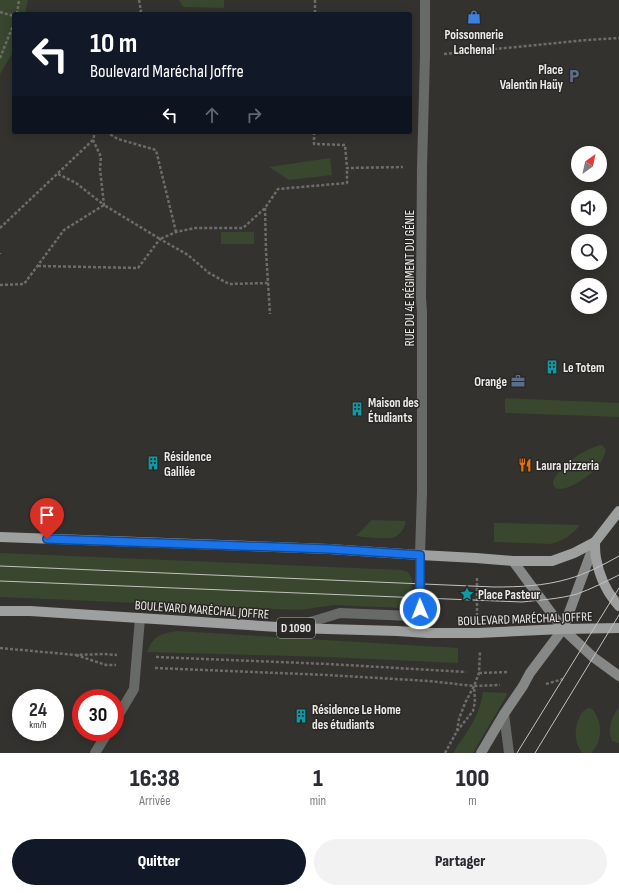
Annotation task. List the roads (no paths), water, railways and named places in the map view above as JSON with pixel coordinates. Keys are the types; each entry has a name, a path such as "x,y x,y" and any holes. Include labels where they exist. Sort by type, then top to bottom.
{"main road":[{"path":"481,753 530,673 563,629 595,542 619,511"},
{"path":"0,537 329,549 513,561 552,561 574,553 595,542"},
{"path":"595,542 596,557 604,583 612,598 619,606"},
{"path":"513,561 563,629 594,657 619,676"},
{"name":"BOULEVARD MARÉCHAL JOFFRE","path":"0,611 30,611 292,628 428,633 478,633 619,628"}],"street":[{"name":"RUE DU 4E RÉGIMENT DU GÉNIE","path":"420,555 422,492 421,298 425,56 424,0"},
{"path":"292,628 340,613 410,616 417,614 420,609 420,555"},
{"path":"124,706 134,689 140,618"},
{"path":"504,714 509,753"},
{"path":"96,753 103,741"}],"tram line":[{"path":"0,566 503,587 541,585 568,579 588,572 619,556"},
{"path":"0,581 522,602 570,596 593,588 619,575"},
{"path":"517,753 619,588"},
{"path":"535,753 619,615"}],"place":[{"name":"Poissonnerie Lachenal","path":"474,17"},
{"name":"Place Valentin Haüy","path":"574,76"},
{"name":"Le Totem","path":"552,367"},
{"name":"Orange","path":"518,381"},
{"name":"Maison des Étudiants","path":"357,409"},
{"name":"Résidence Galilée","path":"153,463"},
{"name":"Laura pizzeria","path":"525,465"},
{"name":"Place Pasteur","path":"467,594"},
{"name":"Résidence Le Home des étudiants","path":"301,716"}]}
